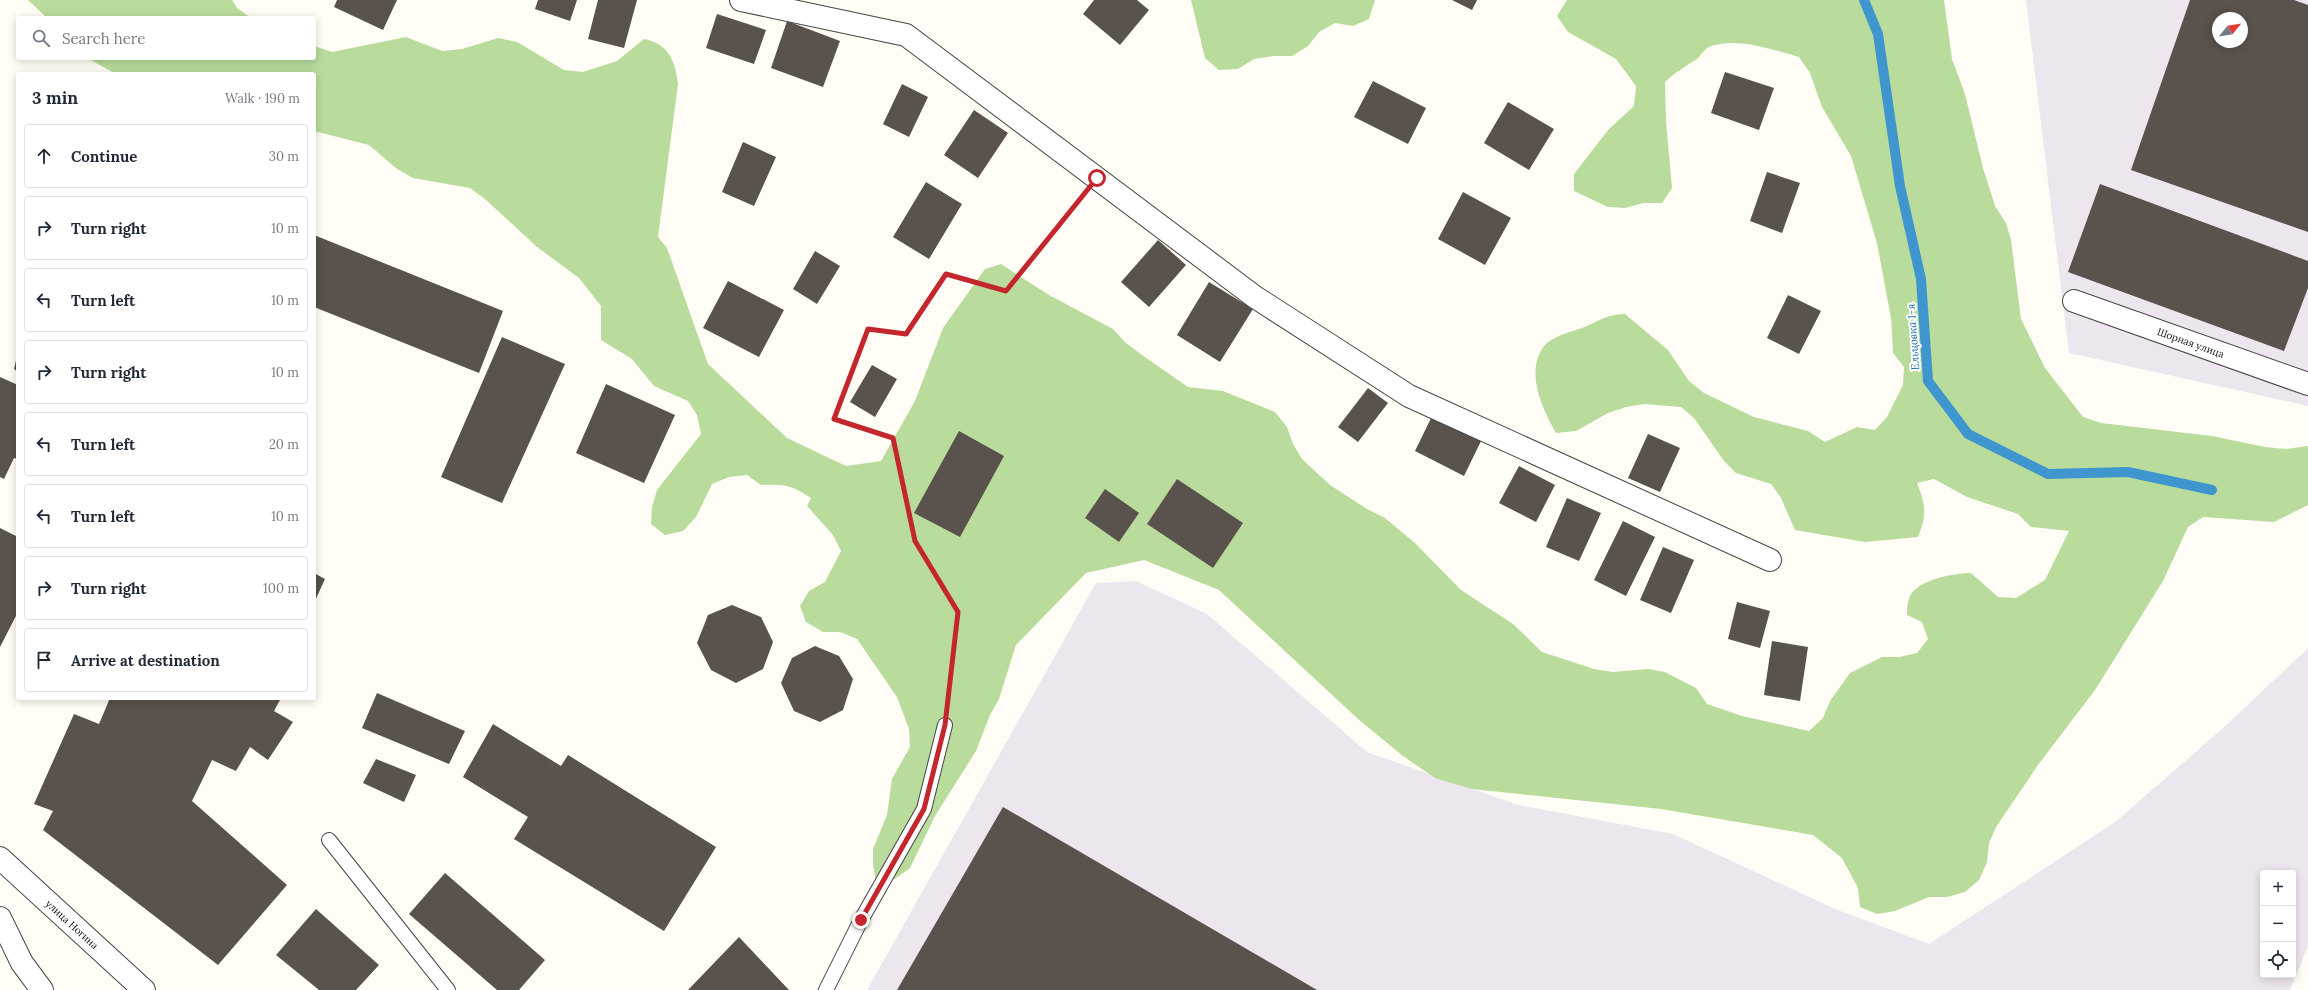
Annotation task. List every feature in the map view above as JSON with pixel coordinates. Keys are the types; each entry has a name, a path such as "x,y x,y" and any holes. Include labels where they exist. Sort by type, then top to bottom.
{"street":[{"path":"741,0 906,35 1255,297 1409,396 1770,560"},
{"name":"Шорная улица","path":"2074,301 2308,384"},
{"name":"улица Ногина","path":"0,858 144,990"},
{"path":"0,918 22,963 42,990"}],"lane":[{"path":"826,990 861,920 924,809 945,725"},
{"path":"329,840 448,990"}],"path":[{"path":"945,725 958,612 915,541 893,438 834,419 868,329 906,334 946,274 1006,291 1097,178"}],"shaded area":[{"path":"2026,0 2308,0 2308,406 2069,353"},
{"path":"1136,581 1207,614 1367,752 1518,805 1673,834 1835,909 1929,944 2115,822 2222,729 2308,648 2308,946 2296,975 2296,870 2260,870 2260,978 2295,978 2290,990 867,990 1096,583"}],"green space":[{"path":"28,0 232,0 237,8 248,16 45,16"},
{"path":"1191,0 1375,0 1369,19 1353,26 1335,23 1319,32 1308,46 1292,56 1273,56 1254,59 1238,69 1219,70 1205,58"},
{"path":"1567,0 1944,0 1952,59 1965,94 1983,168 1995,206 2006,223 2011,240 2021,319 2045,368 2083,417 2101,423 2212,436 2265,447 2286,449 2308,446 2308,505 2274,522 2203,517 2188,527 2163,581 2095,690 2038,765 1996,827 1989,843 1987,862 1979,880 1965,892 1947,897 1929,897 1895,911 1877,914 1860,907 1858,888 1842,858 1813,835 1661,809 1472,789 1435,778 1403,756 1358,719 1219,590 1144,560 1086,573 1016,645 999,699 990,715 976,751 935,816 910,868 895,879 876,881 873,865 873,849 887,815 892,779 910,747 909,729 897,697 857,639 840,632 823,632 806,622 800,606 809,591 825,582 841,551 833,535 807,506 811,498 798,490 787,486 761,485 747,475 729,477 712,484 696,517 683,531 665,535 651,524 652,507 657,490 701,434 697,415 688,401 654,386 632,359 601,340 601,306 579,278 537,247 485,199 470,188 413,178 397,169 369,145 316,132 316,72 112,72 91,60 316,60 316,47 332,52 406,37 442,51 462,49 498,38 517,42 564,70 583,72 617,61 644,39 653,41 665,49 673,61 678,84 658,237 667,248 708,364 787,438 846,466 881,461 915,401 943,328 985,269 1001,264 1049,295 1113,329 1126,343 1188,387 1223,391 1275,412 1287,427 1293,444 1302,459 1330,485 1367,509 1385,518 1415,543 1461,590 1513,624 1542,652 1594,669 1613,672 1648,669 1665,672 1696,688 1707,704 1742,716 1809,731 1823,718 1830,701 1850,673 1882,657 1899,657 1917,653 1928,639 1922,622 1907,615 1907,605 1909,599 1912,592 1918,587 1926,582 1945,576 1971,573 1998,597 2016,598 2045,580 2069,531 2031,527 2018,514 1967,497 1934,479 1917,483 1924,504 1923,522 1918,537 1865,542 1795,530 1781,498 1771,484 1736,473 1724,461 1694,418 1681,407 1644,404 1626,407 1608,413 1576,431 1556,433 1546,414 1538,392 1536,381 1537,359 1545,345 1555,338 1612,316 1625,314 1668,350 1689,381 1704,393 1754,417 1808,431 1825,442 1857,427 1875,430 1887,417 1903,385 1904,367 1893,353 1891,318 1877,243 1851,156 1822,107 1810,73 1799,57 1767,48 1744,44 1722,44 1707,48 1698,58 1665,82 1666,121 1672,188 1662,203 1643,203 1625,208 1608,207 1574,191 1574,174 1608,130 1634,106 1636,86 1616,59 1568,32 1557,16"}],"building":[{"path":"337,0 397,0 383,30 334,7"},
{"path":"538,0 577,0 570,21 535,9"},
{"path":"598,0 637,0 624,48 588,39"},
{"path":"1094,0 1137,0 1149,10 1120,45 1083,14"},
{"path":"1452,0 1477,0 1472,10"},
{"path":"2190,0 2294,0 2308,5 2308,232 2131,170"},
{"path":"717,14 766,30 754,64 706,48"},
{"path":"787,21 840,41 823,87 771,68"},
{"path":"1725,72 1774,88 1759,130 1711,113"},
{"path":"1373,81 1426,108 1408,144 1354,117"},
{"path":"902,84 928,97 909,137 883,124"},
{"path":"1508,102 1554,129 1529,170 1484,143"},
{"path":"974,110 1008,133 978,178 944,155"},
{"path":"743,142 776,157 754,206 722,192"},
{"path":"1767,172 1800,183 1782,233 1750,221"},
{"path":"926,182 962,204 929,259 893,237"},
{"path":"2100,184 2308,261 2308,288 2284,351 2068,272"},
{"path":"1463,192 1511,218 1485,265 1438,239"},
{"path":"316,236 503,311 479,373 316,308"},
{"path":"1158,240 1186,265 1149,307 1121,282"},
{"path":"815,251 840,266 817,304 793,289"},
{"path":"728,281 784,310 759,357 703,328"},
{"path":"1209,282 1253,309 1220,362 1177,335"},
{"path":"1788,295 1821,311 1799,354 1767,338"},
{"path":"502,337 565,364 502,503 441,477"},
{"path":"16,360 16,370 14,369"},
{"path":"872,365 897,379 875,417 850,402"},
{"path":"0,377 16,384 16,458 14,458 4,479 0,477"},
{"path":"606,384 675,415 644,483 576,453"},
{"path":"1368,388 1388,403 1358,442 1338,427"},
{"path":"1433,414 1482,439 1464,476 1415,451"},
{"path":"959,431 1004,456 960,537 914,513"},
{"path":"1648,434 1680,448 1660,492 1628,478"},
{"path":"1519,466 1555,485 1536,522 1499,503"},
{"path":"1177,479 1243,523 1213,568 1147,524"},
{"path":"1105,489 1139,513 1119,542 1085,518"},
{"path":"1567,498 1601,513 1579,561 1546,547"},
{"path":"1623,521 1655,537 1626,596 1594,580"},
{"path":"0,528 16,536 16,616 0,647"},
{"path":"1663,547 1694,560 1671,613 1640,600"},
{"path":"316,574 325,579 316,599"},
{"path":"1737,602 1770,611 1760,648 1728,639"},
{"path":"732,605 761,617 773,642 763,669 736,683 711,670 697,643 708,615"},
{"path":"1772,641 1808,647 1800,701 1764,695"},
{"path":"815,646 839,656 853,679 843,710 820,722 794,711 781,683 792,658"},
{"path":"377,693 465,731 449,764 362,728"},
{"path":"109,700 280,700 274,711 293,722 268,760 250,747 236,771 212,760 192,801 287,885 218,965 43,830 53,811 34,804 74,714 99,724"},
{"path":"493,724 561,766 568,755 716,847 664,931 514,839 528,817 463,777"},
{"path":"376,759 416,775 404,802 363,783"},
{"path":"1003,807 1317,990 897,990"},
{"path":"445,873 545,960 519,990 497,990 409,914"},
{"path":"316,909 379,965 356,990 319,990 276,955"},
{"path":"739,937 789,990 688,990"}],"waterway":[{"name":"Ельцовка 1-я","path":"1864,0 1878,34 1900,186 1921,279 1928,381 1968,434 2048,474 2128,472 2212,490"}],"route":[{"path":"861,920 924,809 945,725 958,612 915,541 893,438 834,419 868,329 906,334 946,274 1006,291 1097,178"}]}
